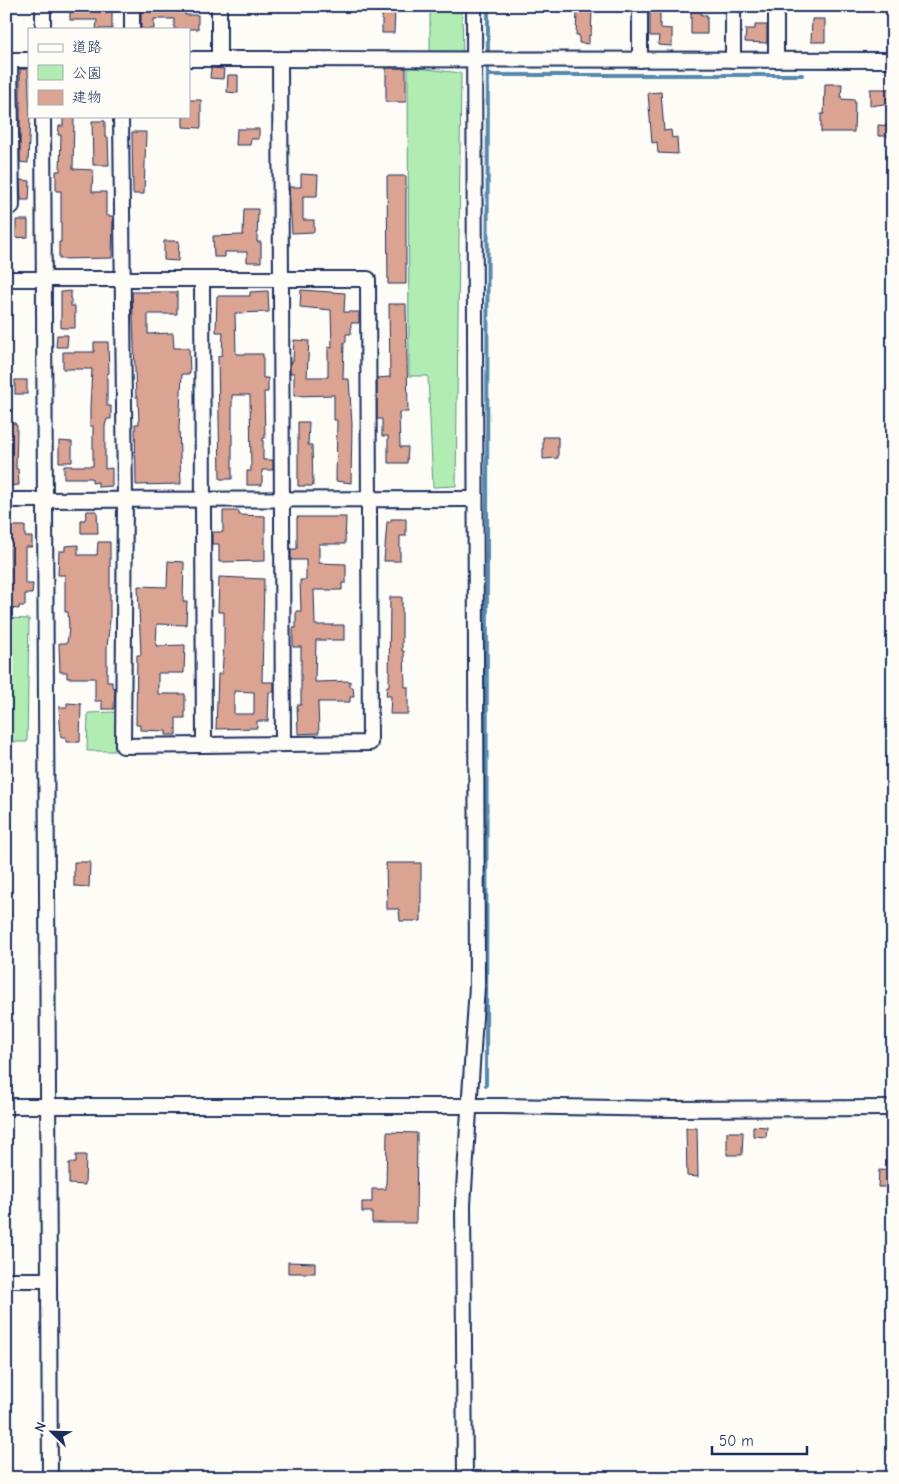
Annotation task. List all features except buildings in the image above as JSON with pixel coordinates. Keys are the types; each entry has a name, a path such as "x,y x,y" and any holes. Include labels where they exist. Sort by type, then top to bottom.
{"street":[{"path":"43,6 43,28"},
{"path":"132,6 132,28"},
{"path":"219,6 219,59"},
{"path":"464,1478 463,1205 477,986 474,499 474,6"},
{"path":"640,6 640,60"},
{"path":"733,6 733,60"},
{"path":"776,6 776,60"},
{"path":"190,59 893,60"},
{"path":"12,206 8,60 28,60"},
{"path":"280,60 283,744"},
{"path":"43,118 50,1478"},
{"path":"6,279 43,279 123,279 368,279 370,742 123,746 125,500 123,279 121,118"},
{"path":"202,279 204,745"},
{"path":"6,500 474,499"},
{"path":"6,1106 673,1110 893,1108"},
{"path":"6,1280 49,1280"}],"green space":[{"path":"430,6 462,6 463,57 430,57"},
{"path":"408,67 461,73 456,486 433,487 428,376 409,376"},
{"path":"6,618 29,619 27,742 6,742"},
{"path":"118,712 117,751 87,751 88,713"}],"waterway":[{"path":"486,1085 488,6"},
{"path":"488,75 802,75"}]}
